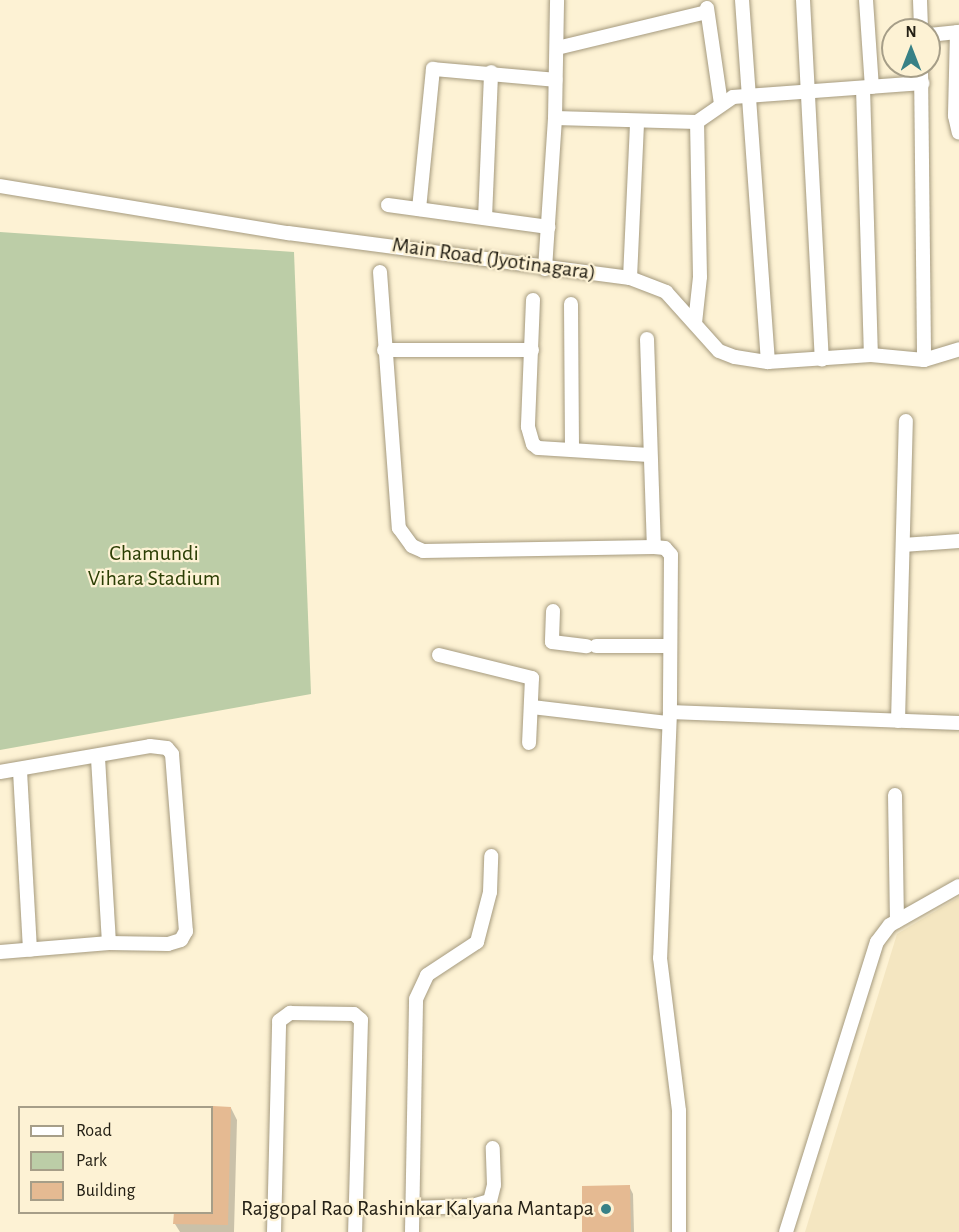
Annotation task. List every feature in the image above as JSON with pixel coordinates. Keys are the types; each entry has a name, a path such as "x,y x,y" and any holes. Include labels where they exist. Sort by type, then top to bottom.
{"street":[{"path":"545,269 555,118 557,0"},
{"path":"742,0 751,95 768,362"},
{"path":"803,0 811,91 822,359"},
{"path":"866,0 871,355"},
{"path":"920,0 921,18"},
{"path":"557,48 707,10 722,104"},
{"path":"941,34 958,32 955,116 959,133"},
{"path":"419,209 433,69 491,72 556,80"},
{"path":"485,218 491,72"},
{"path":"922,78 924,360"},
{"path":"555,118 697,122 733,97 922,83"},
{"path":"630,278 637,122"},
{"path":"695,323 700,277 697,122"},
{"name":"Main Road (Jyotinagara)","path":"0,186 545,269 630,278 660,288 719,351 768,362 871,355 924,360 959,349"},
{"path":"388,205 548,227"},
{"path":"380,272 399,528 411,546 423,551 654,547 665,548 670,555 670,717 660,958 679,1111 680,1232"},
{"path":"533,300 529,438 538,447 650,455"},
{"path":"571,303 572,449"},
{"path":"647,339 654,547"},
{"path":"384,350 532,350"},
{"path":"898,721 906,421"},
{"path":"903,545 959,541"},
{"path":"553,611 552,642 591,646 670,646"},
{"path":"439,655 530,677 534,682 529,744"},
{"path":"532,707 670,717 959,723"},
{"path":"0,772 20,771 98,758 150,746 167,748 172,754 186,931 181,940 168,944 109,943 0,952"},
{"path":"98,758 109,943"},
{"path":"20,771 30,950"},
{"path":"895,795 897,921"},
{"path":"412,1232 416,999 427,975 477,942 490,892 491,856"},
{"path":"786,1232 876,942 897,921 959,886"},
{"path":"274,1232 279,1021 290,1013 354,1014 361,1020 355,1232"},
{"path":"412,1208 472,1206 490,1201 494,1185 493,1148"}],"shaded area":[{"path":"959,897 959,1232 805,1232 897,934"}],"green space":[{"name":"Chamundi Vihara Stadium","path":"0,232 294,252 311,694 0,750"}],"building":[{"path":"213,1106 231,1107 228,1225 173,1224 174,1214 213,1214"},
{"name":"Rajgopal Rao Rashinkar Kalyana Mantapa","path":"630,1185 631,1232 582,1232 582,1186"}],"place":[{"name":"Rajgopal Rao Rashinkar Kalyana Mantapa","path":"606,1209"}]}
